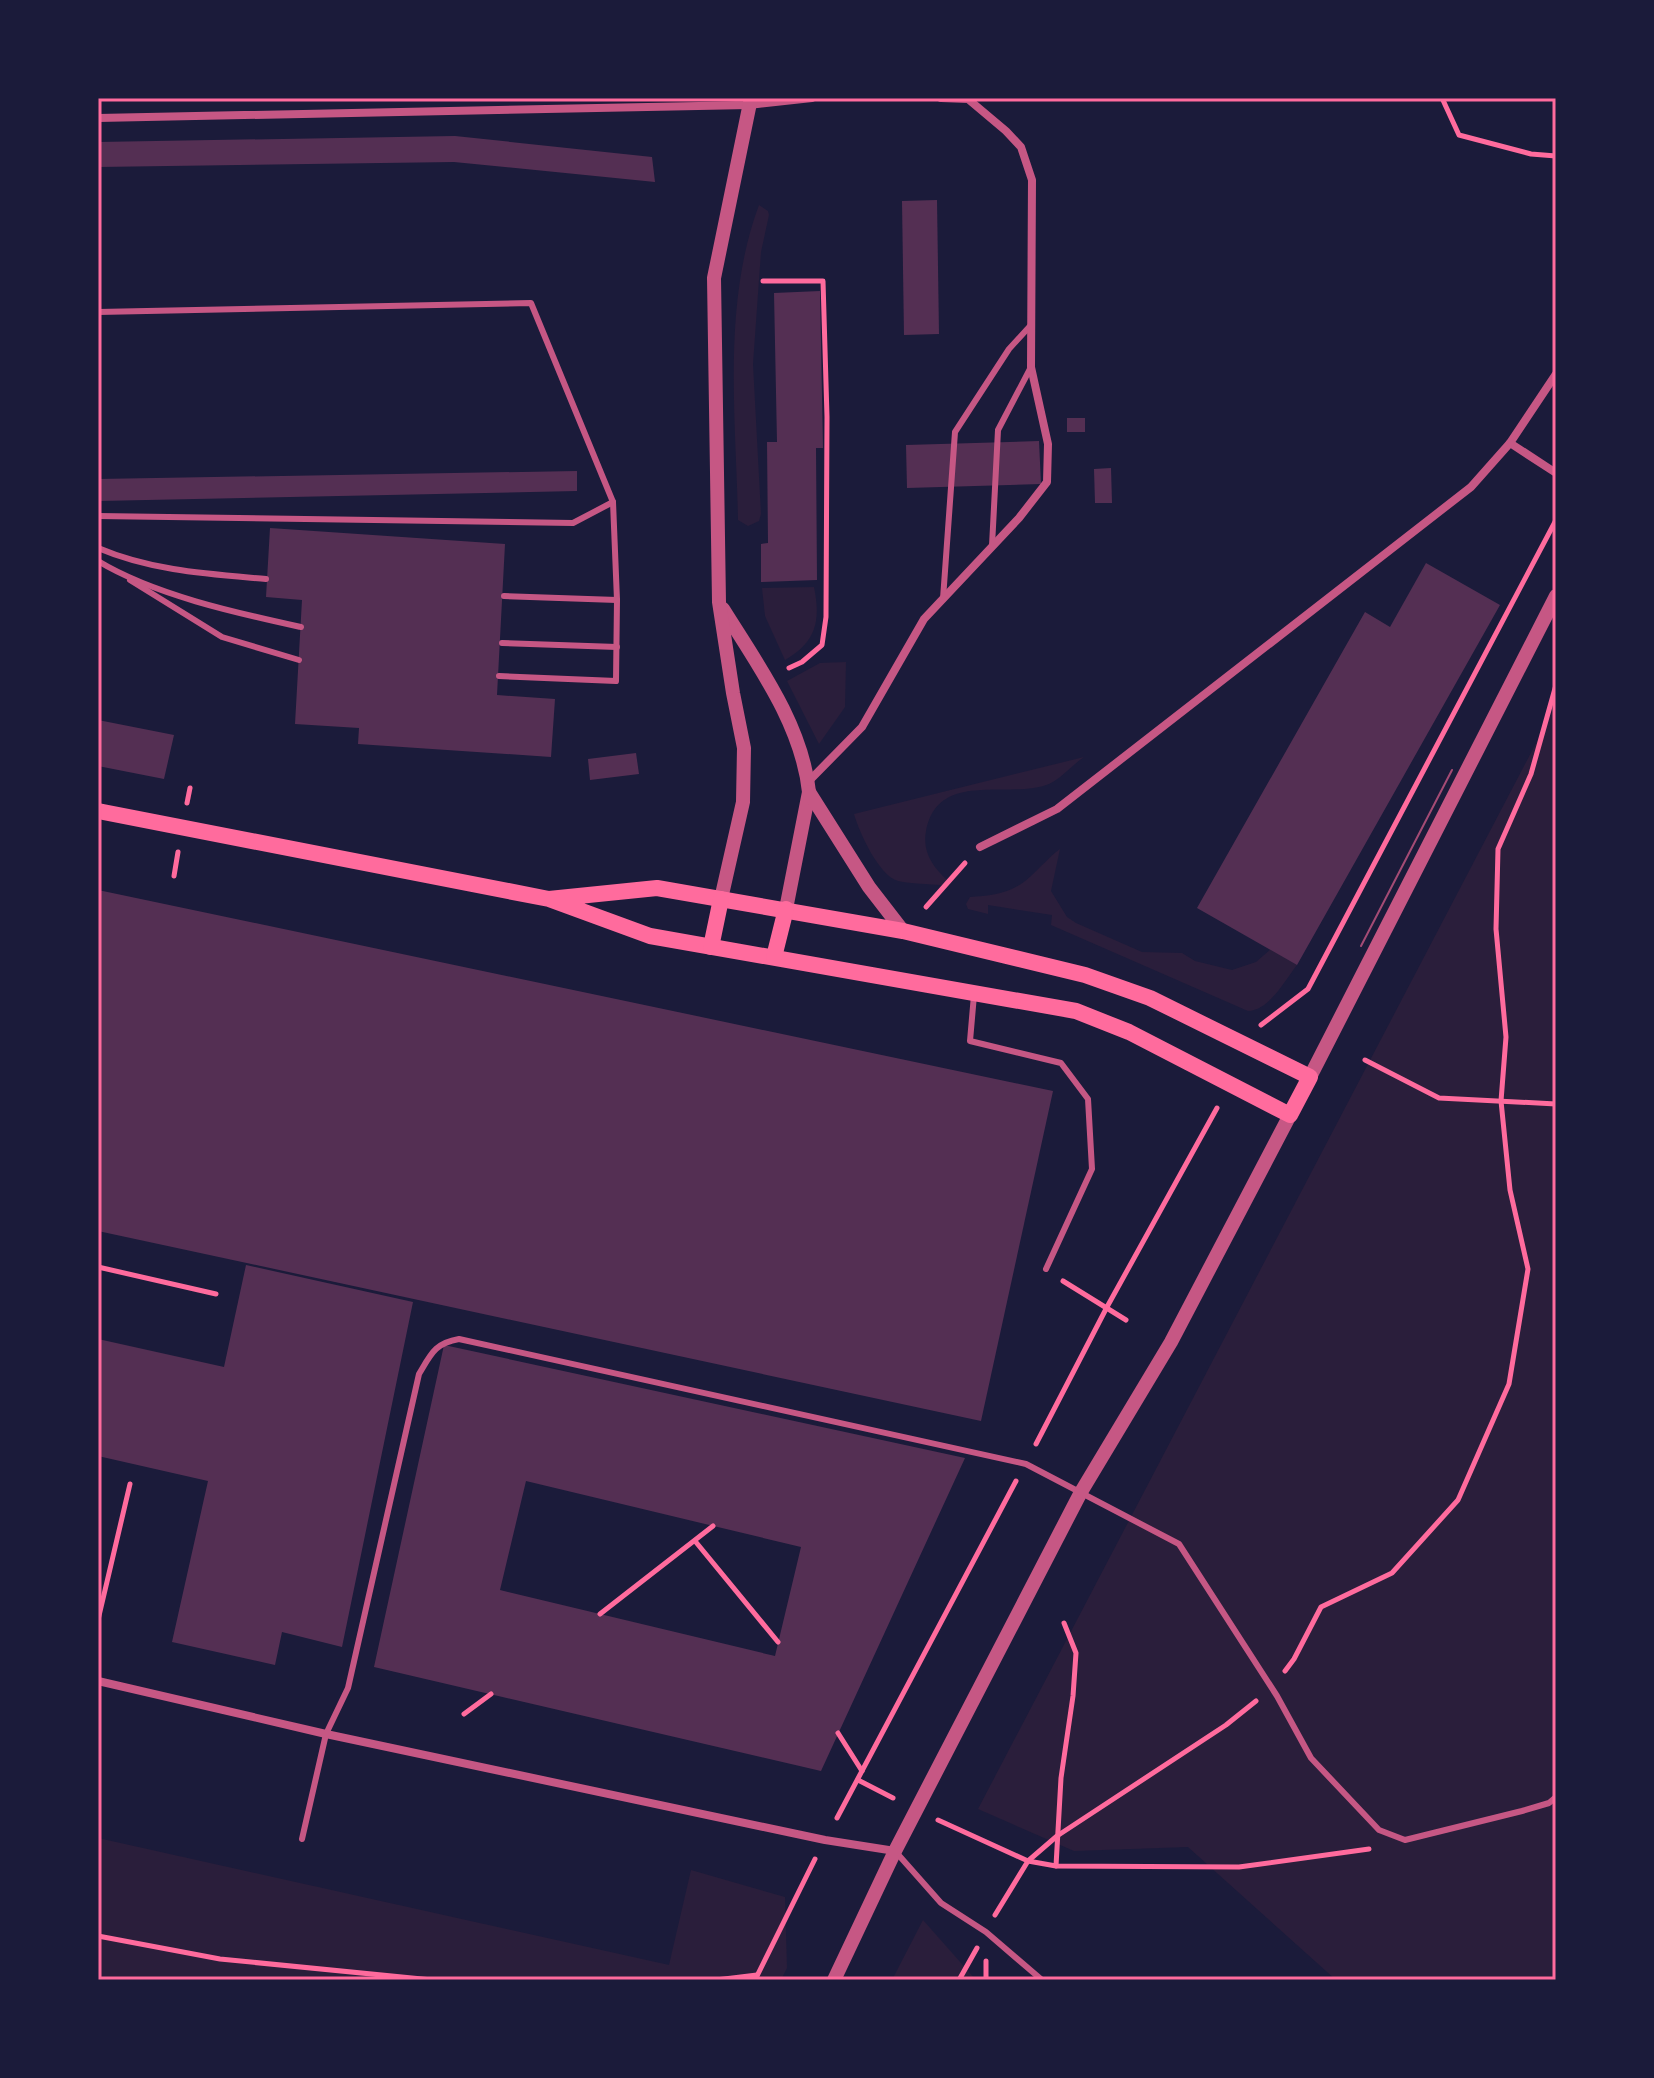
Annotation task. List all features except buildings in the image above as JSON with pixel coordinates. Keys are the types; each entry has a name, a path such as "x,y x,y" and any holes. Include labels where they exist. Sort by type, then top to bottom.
{"main road":[{"path":"98,811 549,899 650,936 1076,1011 1129,1032 1290,1115 1310,1077 1150,998 1085,975 903,931 657,888 549,899"},
{"path":"711,947 721,899"},
{"path":"774,957 786,909"}],"street":[{"path":"98,118 812,98"},
{"path":"786,909 809,787 862,727 924,619 1019,518 1047,482 1048,444 1031,367 1032,180 1021,147 1006,131 968,99 941,98"},
{"path":"721,899 743,802 744,748 719,602 714,278 750,102"},
{"path":"980,847 1057,809 1471,487 1510,443 1556,374"},
{"path":"1510,443 1556,473"},
{"path":"1310,1077 1556,596"},
{"path":"719,602 766,679 797,742 809,787 854,865 903,931"},
{"path":"834,1980 895,1851 1081,1492 1171,1342 1290,1115"},
{"path":"98,1681 326,1734 811,1837 895,1851"}],"lane":[{"path":"98,312 531,303 613,502 616,681 499,676"},
{"path":"943,599 955,432 1009,349 1031,325"},
{"path":"992,546 998,430 1031,367"},
{"path":"98,516 573,523 613,502"},
{"path":"98,548 117,556 179,571 266,579"},
{"path":"98,561 222,637 299,660"},
{"path":"119,574 227,610 301,627"},
{"path":"504,596 617,600"},
{"path":"502,643 617,647"},
{"path":"975,993 970,1041 1061,1063 1088,1099 1092,1169 1046,1269"},
{"path":"302,1839 326,1734 348,1688 419,1374 442,1342 459,1339 1026,1464 1179,1544 1271,1688 1311,1758 1379,1830 1405,1840 1522,1811 1549,1803 1556,1797"},
{"path":"895,1851 941,1903 986,1932 1042,1980"}],"path":[{"path":"1442,98 1459,135 1531,154 1556,156"},
{"path":"763,281 823,281 827,417 826,617 822,645 802,662 766,679"},
{"path":"1261,1025 1308,989 1556,520"},
{"path":"959,1980 1028,1861 1057,1836 1226,1725 1271,1688 1294,1659 1321,1607 1392,1573 1458,1500 1509,1384 1528,1269 1510,1190 1501,1101 1506,1037 1496,929 1498,849 1531,774 1556,685"},
{"path":"926,907 980,847"},
{"path":"1365,1060 1439,1098 1556,1104"},
{"path":"98,1267 216,1294"},
{"path":"1070,1285 1126,1320"},
{"path":"98,1620 130,1484"},
{"path":"600,1614 713,1526"},
{"path":"695,1541 778,1642"},
{"path":"1056,1866 1076,1653 1064,1623"},
{"path":"464,1714 491,1694"},
{"path":"838,1733 862,1771"},
{"path":"958,1829 1028,1861 1056,1866 1239,1867 1359,1851 1405,1840"},
{"path":"716,1980 756,1977 799,1893"},
{"path":"98,1936 220,1959 432,1980"}],"shaded area":[{"path":"759,205 769,215 761,252 753,364 761,514 759,521 748,526 738,520 734,361 740,282 747,243"},
{"path":"814,587 817,610 814,630 804,646 785,660 765,616 762,588"},
{"path":"846,662 845,707 819,744 787,681 820,663"},
{"path":"1556,705 1556,1980 1336,1980 1188,1847 1074,1851 978,1809"},
{"path":"1084,757 1049,784 1033,788 977,790 945,800 933,812 925,839 930,858 947,880 942,885 903,882 891,877 871,852 854,814"},
{"path":"1060,849 1051,891 1067,917 1076,923 1142,952 1182,953 1195,961 1232,970 1256,962 1271,949 1297,965 1270,1000 1248,1011 1051,925 1052,915 988,905 988,914 968,909 966,904 970,897 1010,890 1031,876"},
{"path":"98,1838 669,1965 691,1870 785,1897 787,1968 781,1980 98,1980"},
{"path":"923,1920 976,1980 892,1980"}],"tram line":[{"path":"1361,946 1452,770"}]}
